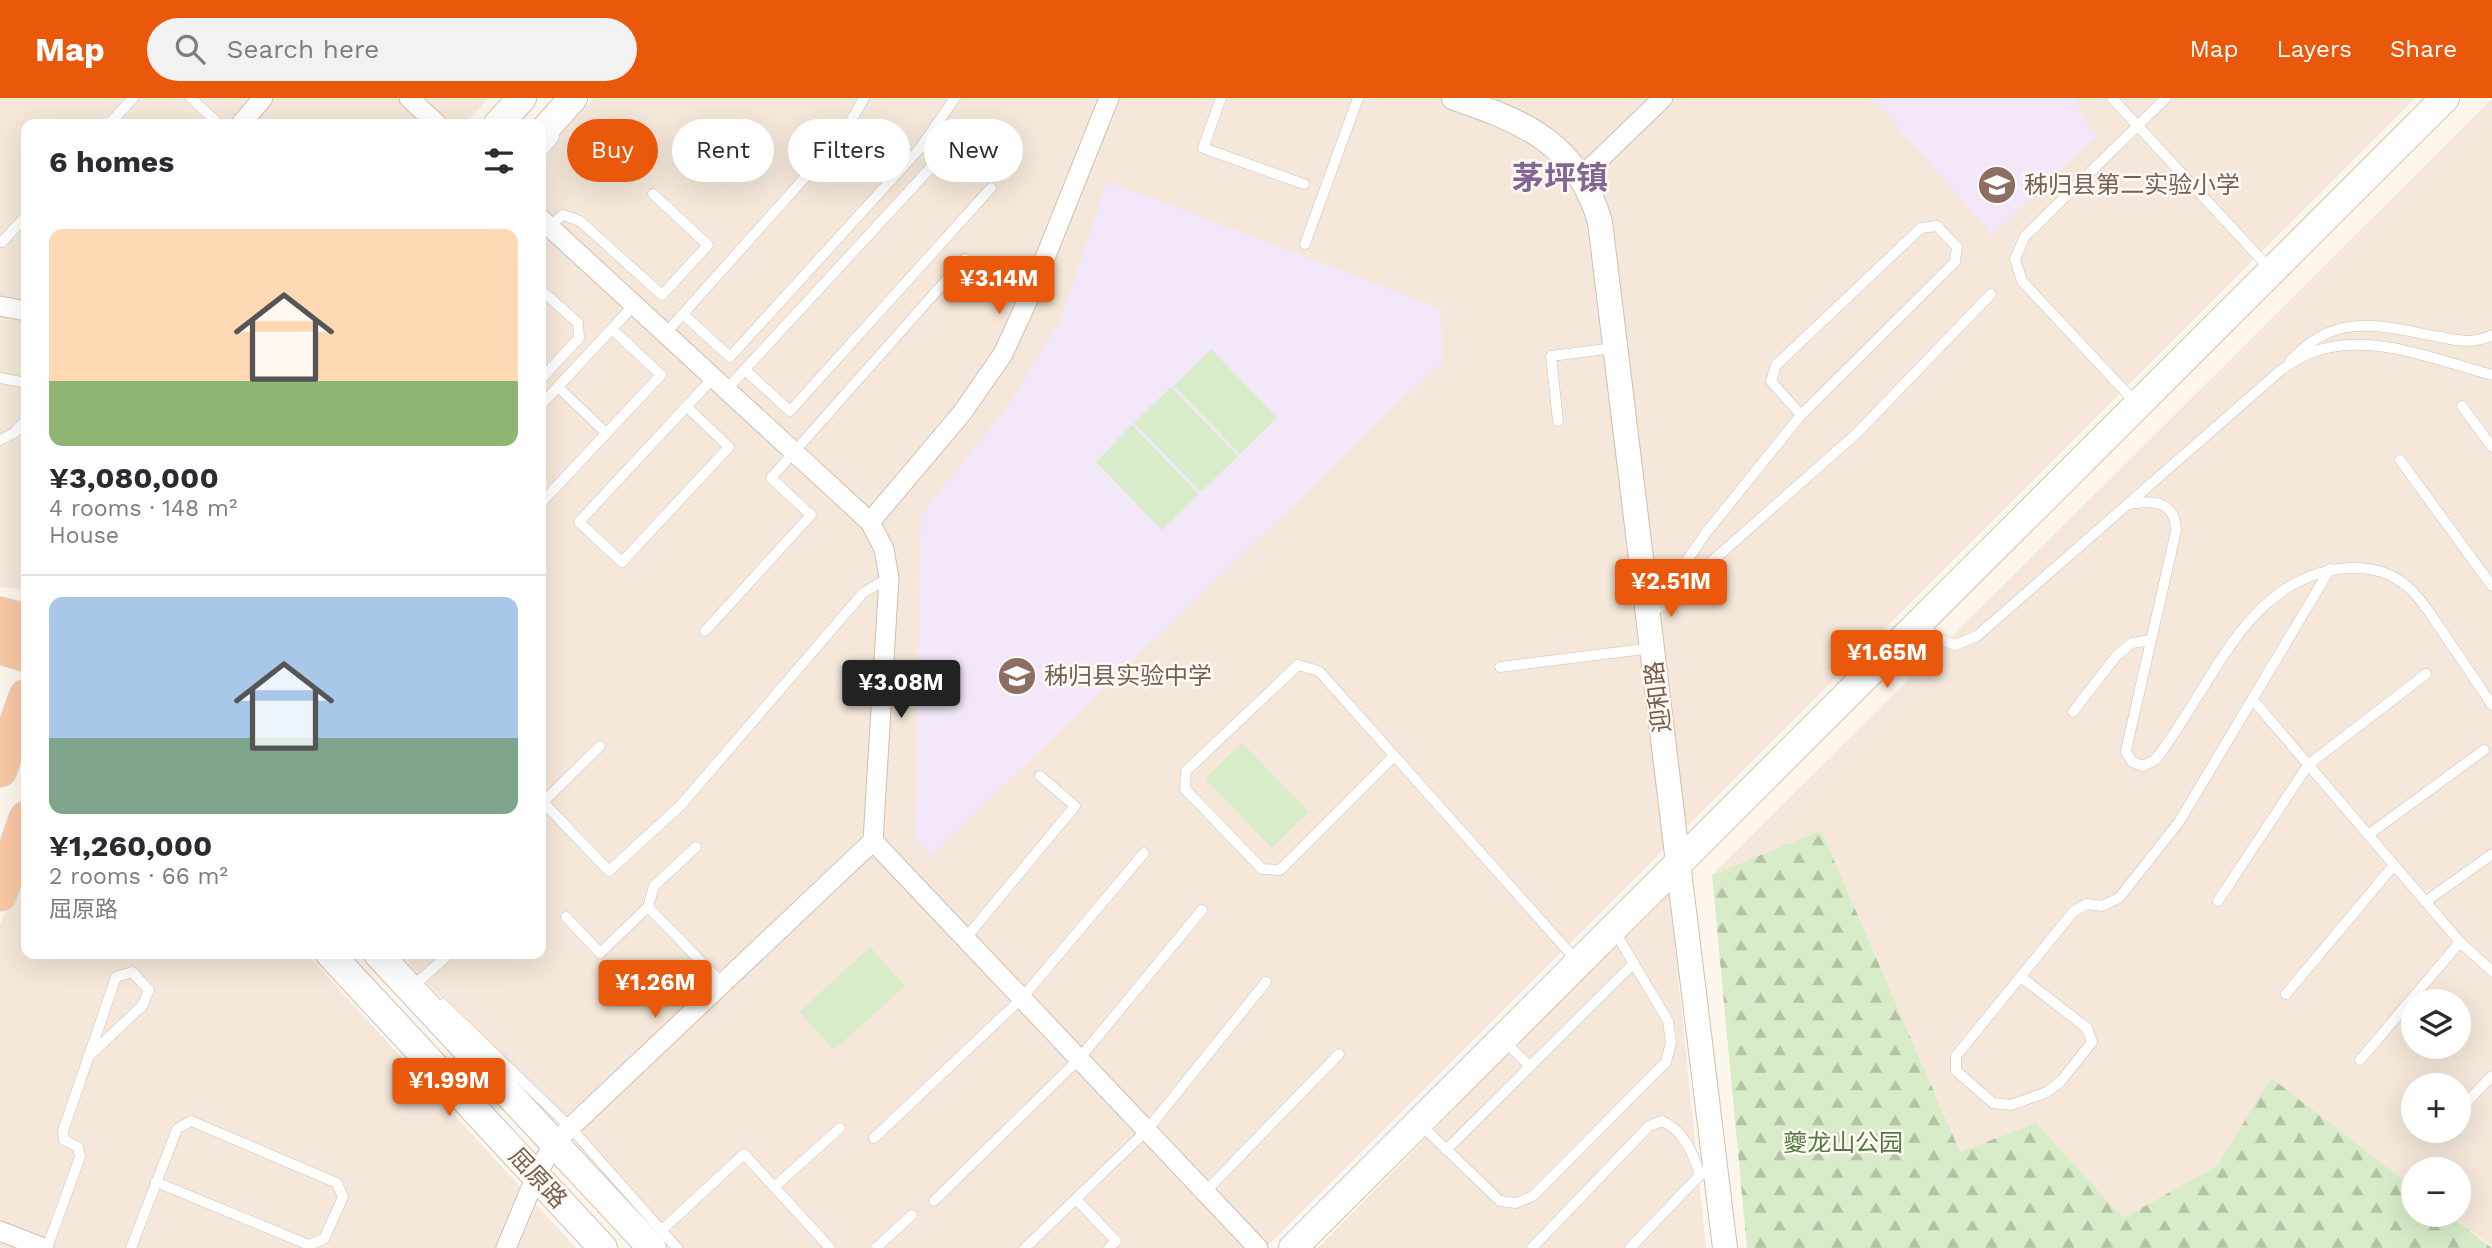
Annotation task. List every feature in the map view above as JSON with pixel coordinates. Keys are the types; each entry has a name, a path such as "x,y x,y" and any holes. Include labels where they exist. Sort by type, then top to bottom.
{"highway":[{"path":"0,614 21,620"},
{"path":"0,647 21,653"},
{"path":"0,770 21,710"},
{"path":"0,894 21,833"}],"main road":[{"path":"503,119 522,98"},
{"path":"553,130 573,98"},
{"path":"1293,1248 2445,98"},
{"name":"屈原路","path":"335,959 603,1248"},
{"name":"屈原路","path":"383,959 563,1136 657,1239"}],"street":[{"path":"245,119 263,98"},
{"path":"409,98 432,119"},
{"path":"870,523 962,413 1003,354 1031,293 1109,98"},
{"name":"迎和路","path":"1454,98 1519,123 1545,138 1582,176 1593,198 1600,222 1678,864 1708,1173 1724,1248"},
{"path":"1582,176 1663,98"},
{"path":"506,1248 536,1175 563,1136 873,841 889,578 884,549 870,523 634,305 546,229"},
{"path":"0,306 21,310"},
{"path":"873,841 1258,1248"},
{"path":"0,1231 46,1248"}],"lane":[{"path":"114,119 133,98"},
{"path":"191,98 214,119"},
{"path":"852,119 864,98"},
{"path":"910,159 955,98"},
{"path":"1221,98 1203,148 1304,184"},
{"path":"1305,244 1358,98"},
{"path":"2112,98 2272,271"},
{"path":"2137,405 2022,281 2015,259 2025,236 2166,98"},
{"path":"687,407 729,447 622,562 579,522 687,407 745,370 924,175"},
{"path":"665,334 801,182"},
{"path":"683,314 730,356 889,182"},
{"path":"745,370 790,411 992,188"},
{"path":"546,224 563,215 580,221 662,295 708,245 653,194"},
{"path":"2,242 21,221"},
{"path":"1648,618 1705,534 1801,415 1955,262 1957,247 1937,226 1921,228 1776,365 1771,381 1801,415"},
{"path":"705,631 810,515 771,478 965,259"},
{"path":"546,294 578,323 579,338 546,374"},
{"path":"1648,618 1856,434 1991,294"},
{"path":"546,400 634,305"},
{"path":"1919,623 1935,637 1955,645 1977,636 2319,336 2344,326 2371,324 2467,342 2492,335"},
{"path":"546,498 661,375 612,329"},
{"path":"2281,370 2309,353 2340,346 2371,346 2401,350 2492,375"},
{"path":"1558,421 1551,356 1615,348"},
{"path":"0,378 21,382"},
{"path":"558,387 606,433"},
{"path":"2462,407 2492,447"},
{"path":"0,440 14,433 21,425"},
{"path":"2400,460 2492,586"},
{"path":"546,488 551,492"},
{"path":"2128,504 2144,501 2160,503 2168,508 2176,531 2127,746 2128,757 2132,762 2143,766 2150,764 2159,754 2246,623 2268,601 2330,569 2360,568 2389,573 2410,589 2492,705"},
{"path":"2021,976 2087,1028 2092,1042 2061,1081 2047,1092 2011,1105 1993,1103 1956,1071 1956,1056 2021,976 2074,911 2088,904 2102,906 2119,898 2189,808 2330,569"},
{"path":"546,805 609,871 681,805 863,593 889,578"},
{"path":"2073,712 2117,655 2132,643 2151,640"},
{"path":"1500,667 1651,648"},
{"path":"1394,756 1280,870 1262,869 1185,789 1186,771 1298,665 1319,671 1579,963"},
{"path":"2218,901 2308,765 2426,674"},
{"path":"2253,700 2460,942 2487,960 2492,971"},
{"path":"546,799 600,746"},
{"path":"2368,835 2484,750"},
{"path":"965,939 1075,806 1040,776"},
{"path":"566,918 600,953 648,906 654,886 696,847"},
{"path":"874,1138 1022,998 1144,853"},
{"path":"2425,902 2492,855"},
{"path":"2286,994 2394,865"},
{"path":"648,906 723,984"},
{"path":"934,1201 1079,1059 1202,911"},
{"path":"1419,1123 1500,1201 1516,1203 1533,1196 1666,1062 1671,1043 1668,1021 1613,929"},
{"path":"2360,1060 2460,942"},
{"path":"419,981 443,959"},
{"path":"1446,1150 1634,963"},
{"path":"46,1248 80,1157 78,1147 64,1140 63,1131 88,1057 116,977 132,972 149,990 142,1006 88,1057"},
{"path":"411,972 429,990"},
{"path":"1025,1248 1147,1130 1266,982"},
{"path":"438,999 563,1136"},
{"path":"1503,1039 1530,1067"},
{"path":"1205,1192 1339,1054"},
{"path":"2471,1098 2492,1076"},
{"path":"131,1248 156,1182 177,1129 191,1121 337,1183 343,1197 324,1239 309,1245 156,1182"},
{"path":"1532,1248 1648,1126 1662,1121 1676,1127 1708,1173 1630,1248"},
{"path":"774,1187 840,1128"},
{"path":"677,1248 657,1239 744,1154 830,1248"},
{"path":"1076,1199 1116,1241 1109,1248"},
{"path":"876,1248 912,1215"}],"shaded area":[{"path":"0,98 489,98 470,119 21,119 21,589 0,587"},
{"path":"594,98 2415,98 1265,1248 674,1248 405,959 546,959 546,151 567,128 567,182 658,182 658,119 575,119"},
{"name":"秭归县第二实验小学","path":"1872,98 2076,98 2082,116 2098,135 1993,235"},
{"path":"2492,99 2492,1246 2466,1227 2471,1227 2471,1157 2401,1157 2401,1178 2271,1079 2217,1166 2123,1218 2036,1123 1960,1152 1821,830 1712,875"},
{"name":"秭归县实验中学","path":"1107,181 1441,309 1442,361 931,856 915,838 921,515 1010,403 1060,321"},
{"path":"21,863 21,959 312,959 576,1248 0,1248 0,925"},
{"path":"1669,889 1706,1248 1318,1248"}],"green space":[{"path":"1211,349 1277,418 1240,454 1174,386"},
{"path":"1171,387 1238,456 1201,492 1134,423"},
{"path":"1132,425 1199,494 1162,530 1096,462"},
{"path":"1242,743 1309,812 1272,848 1205,779"},
{"name":"夔龙山公园","path":"1821,830 1960,1152 2036,1123 2123,1218 2217,1166 2271,1078 2401,1178 2401,1227 2465,1227 2492,1248 1747,1248 1712,875"},
{"path":"870,947 905,986 834,1050 799,1012"}],"place":[{"name":"秭归县第二实验小学","path":"1997,185"},
{"name":"秭归县实验中学","path":"1017,676"}],"district":[{"name":"茅坪镇","path":"1560,178"}]}
